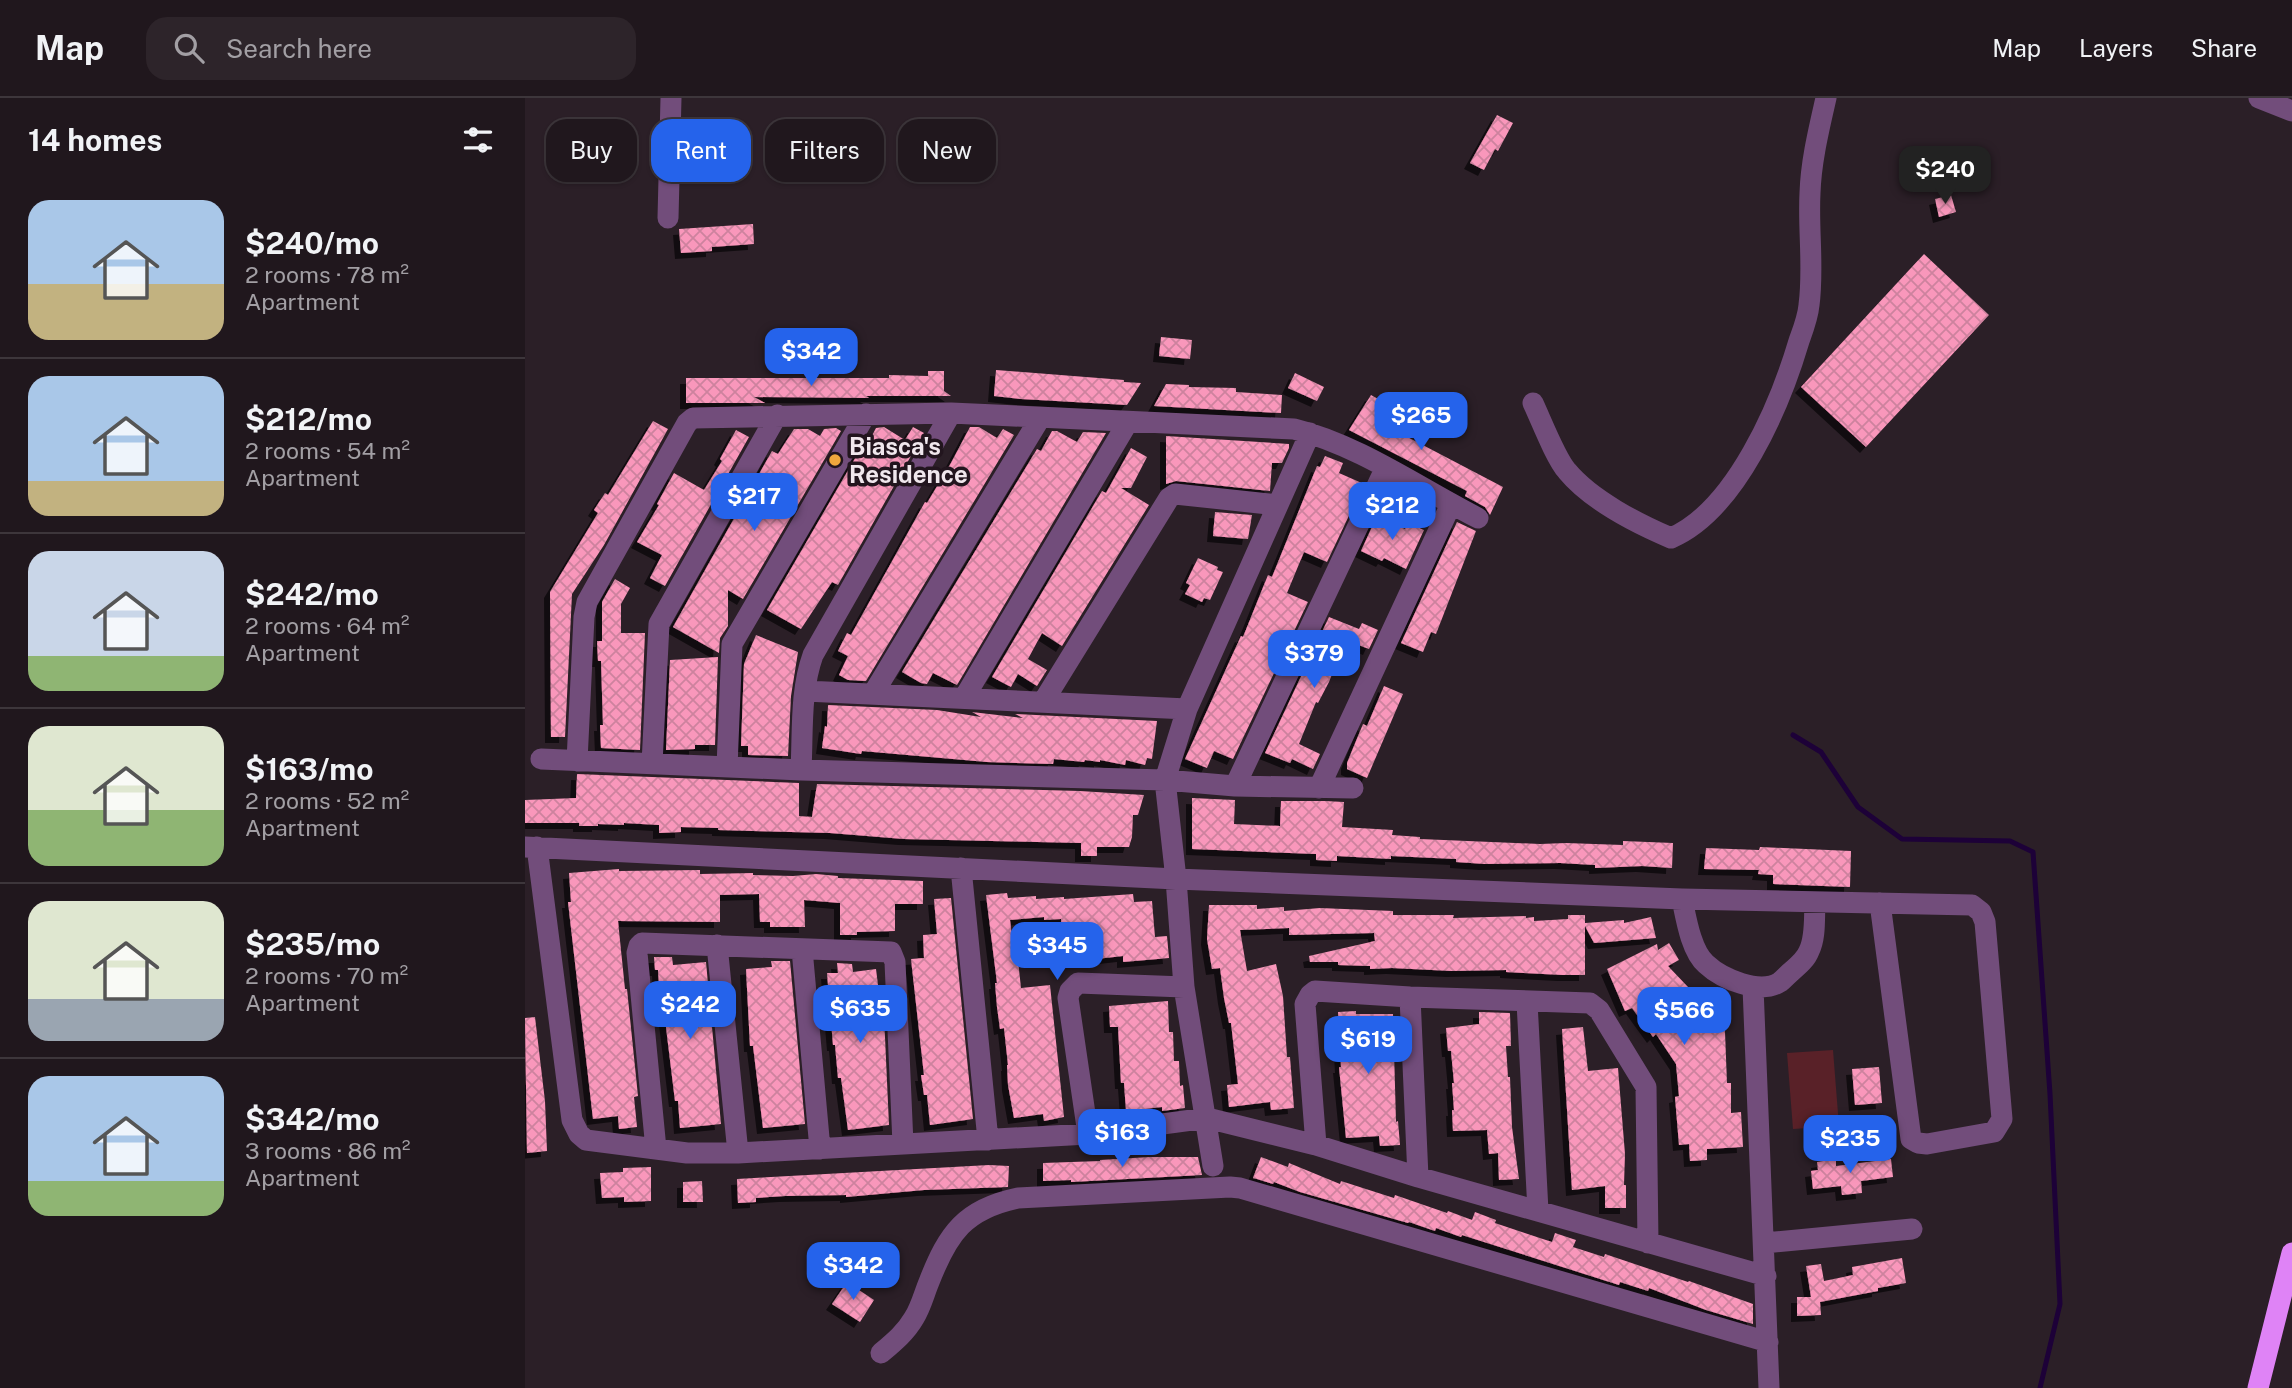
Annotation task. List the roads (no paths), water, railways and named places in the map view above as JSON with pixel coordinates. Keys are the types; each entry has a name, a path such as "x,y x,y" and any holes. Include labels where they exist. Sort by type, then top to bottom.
{"highway":[{"path":"2258,1388 2292,1253"}],"street":[{"path":"668,218 671,98"},
{"path":"1533,403 1566,470 1616,510 1671,538 1686,532 1705,516 1730,487 1764,434 1788,379 1809,309 1809,193 1813,156 1826,98"},
{"path":"2259,98 2292,111"},
{"path":"801,770 805,691 813,655 951,412"},
{"path":"577,761 587,602 687,423 698,417 951,412 1293,429 1310,433 1386,467 1478,518"},
{"path":"727,767 732,644 866,414"},
{"path":"652,764 659,624 777,415"},
{"path":"873,694 1039,418"},
{"path":"964,698 1128,422"},
{"path":"1213,1166 1184,986 1165,780 1187,709 1310,433"},
{"path":"1235,786 1386,467"},
{"path":"1043,702 1169,498 1175,494 1278,505"},
{"path":"1319,788 1451,504"},
{"path":"805,691 1187,709"},
{"path":"541,760 1353,788"},
{"path":"1766,1276 1418,1177 1316,1145 1206,1118 1088,1134 738,1153 687,1153 586,1140 576,1129 572,1119 531,847 1176,879 1682,899 1815,903 1880,903 1972,905 1981,912 1985,922 2002,1119 1994,1132 1927,1144 1912,1139 1880,903"},
{"path":"961,868 988,1140"},
{"path":"1682,899 1692,940 1705,963 1730,979 1753,987 1779,983 1801,963 1813,939 1815,903"},
{"path":"656,1149 638,949 642,943 888,951 893,955 903,1144"},
{"path":"717,946 738,1153"},
{"path":"802,949 820,1149"},
{"path":"1088,1134 1068,999 1070,991 1078,983 1184,986"},
{"path":"1753,987 1769,1388"},
{"path":"1316,1145 1305,1004 1315,991 1527,1002 1583,1002 1594,1005 1643,1080 1647,1094 1648,1243"},
{"path":"1410,997 1418,1177"},
{"path":"1527,1002 1538,1211"},
{"path":"881,1353 901,1337 913,1320 948,1243 960,1225 978,1211 995,1203 1018,1198 1230,1187 1768,1342"},
{"path":"1764,1244 1912,1229"}],"waterway":[{"path":"1793,735 1821,752 1858,807 1902,839 2010,841 2033,852 2050,1094 2060,1304 2040,1388"}],"place":[{"name":"Biasca's Residence","path":"835,460"}]}
